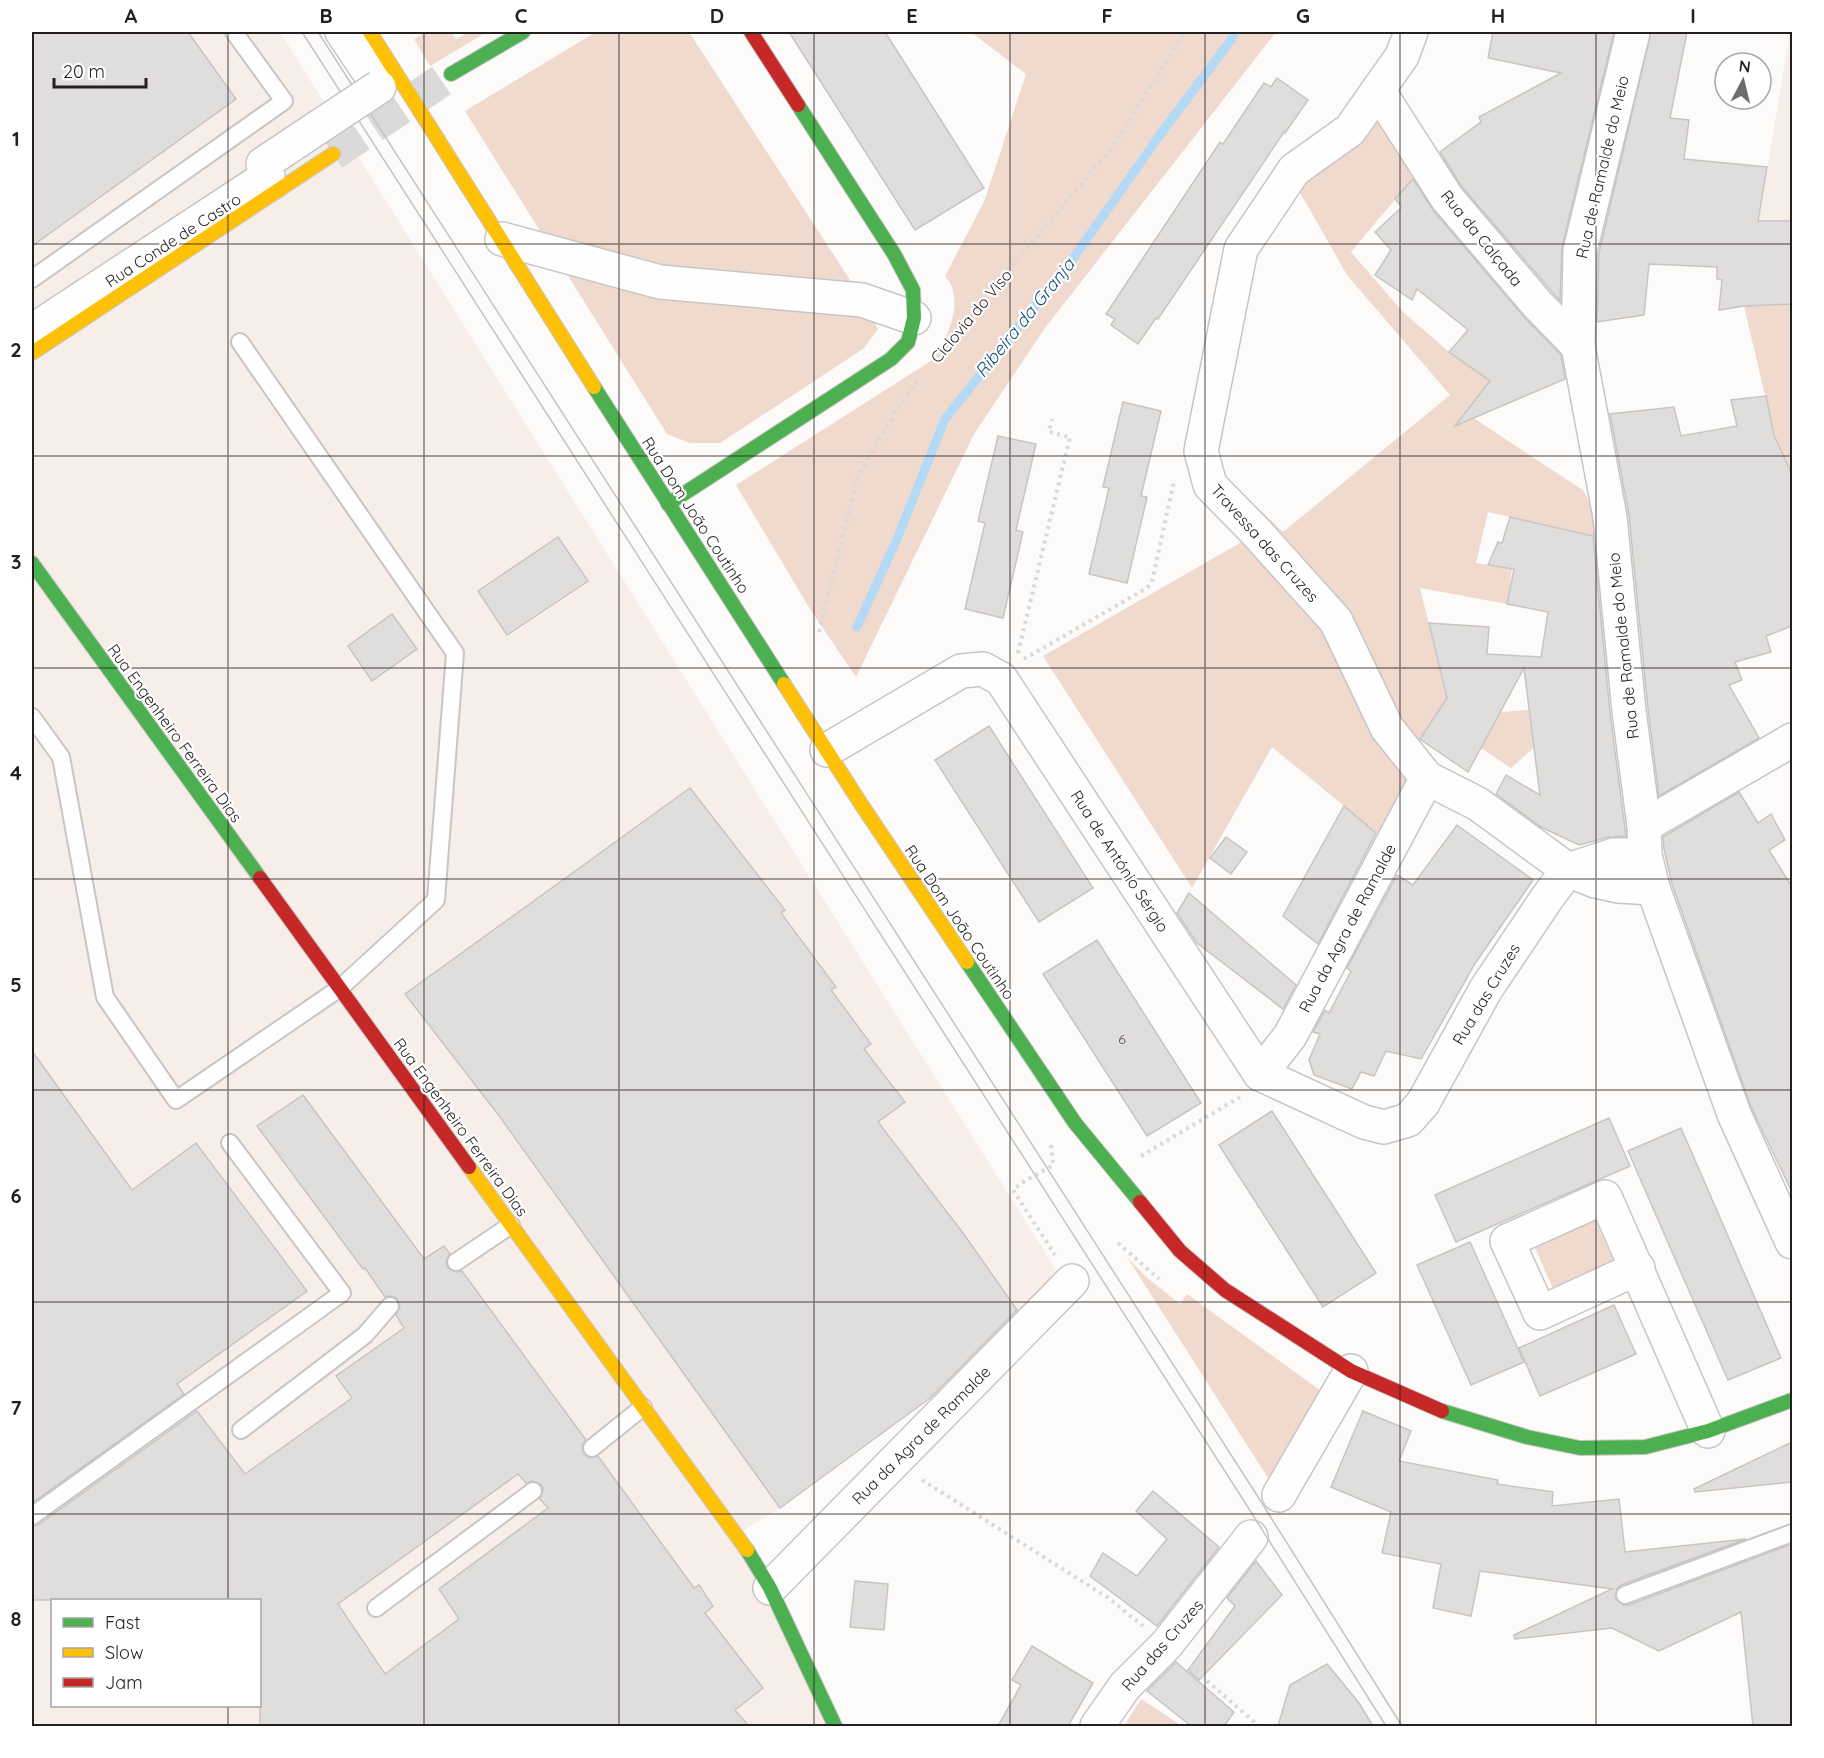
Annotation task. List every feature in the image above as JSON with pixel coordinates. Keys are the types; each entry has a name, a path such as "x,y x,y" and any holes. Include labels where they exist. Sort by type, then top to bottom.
{"street":[{"path":"32,332 268,176 262,164 325,141 379,87 342,32"},
{"name":"Rua Dom João Coutinho","path":"370,32 668,504 827,750 1075,1123 1180,1251 1225,1290 1351,1371 1442,1411 1527,1437 1580,1448 1645,1447 1708,1431 1792,1400"},
{"path":"451,74 523,32"},
{"path":"668,504 891,359 908,342 914,318 914,290 894,254 751,32"},
{"name":"Travessa das Cruzes","path":"1411,32 1402,56 1350,130 1294,170 1241,249 1201,452 1210,485 1257,533 1336,621 1387,728 1427,778 1478,804 1568,870"},
{"name":"Rua de Ramalde do Meio","path":"1633,32 1580,250 1578,346 1610,518 1629,711 1653,888 1734,1114 1792,1242"},
{"name":"Rua da Calçada","path":"1378,90 1447,198 1538,305 1578,346"},
{"name":"Rua Conde de Castro","path":"32,353 325,141"},
{"path":"502,239 660,282 862,300 914,318"},
{"name":"Rua Engenheiro Ferreira Dias","path":"32,563 752,1557 770,1588 835,1726"},
{"name":"Rua de António Sérgio","path":"827,750 961,671 983,669 1001,679 1260,1074"},
{"path":"1568,870 1614,855 1645,840 1792,740"},
{"name":"Rua da Agra de Ramalde","path":"1260,1074 1290,1036 1427,778"},
{"path":"1568,870 1594,881 1618,886 1653,888"},
{"name":"Rua das Cruzes","path":"1260,1074 1365,1122 1384,1127 1408,1120 1423,1103 1486,989 1568,870"},
{"path":"1638,1268 1708,1431"},
{"name":"Rua da Agra de Ramalde","path":"770,1588 1072,1281"},
{"path":"1280,1495 1351,1371"},
{"name":"Rua das Cruzes","path":"1097,1726 1125,1686 1167,1644 1251,1537"}],"lane":[{"path":"32,279 284,100 234,32"},
{"path":"32,717 61,757 105,997 176,1100 340,988 436,900 454,652 240,342"},
{"path":"32,1516 342,1293 230,1143"},
{"path":"456,1262 511,1225"},
{"path":"241,1430 365,1335 390,1306"},
{"path":"592,1448 644,1407"},
{"path":"376,1608 533,1491"},
{"path":"1625,1595 1792,1533"}],"path":[{"name":"Ciclovia do Viso","path":"934,359 1113,146 1185,32"},
{"name":"Ciclovia do Viso","path":"819,632 857,478 895,412 921,376"},
{"path":"1052,419 1049,432 1070,437 1016,664 1147,588 1152,582 1153,573"},
{"path":"1114,1171 1247,1093 1260,1074"},
{"path":"1047,1243 1013,1190 1019,1184 1053,1166"},
{"path":"1118,1243 1162,1281"},
{"path":"894,1462 1107,1597 1167,1644 1200,1676 1260,1726"}],"shaded area":[{"path":"32,32 280,32 1063,1281 996,1350 780,1508 736,1535 835,1726 32,1726"},
{"path":"426,32 451,32 456,39 469,32 487,32 430,66 414,39"},
{"path":"596,32 689,32 848,277 878,329 863,349 720,443 690,443 667,434 465,111"},
{"path":"971,32 1276,32 1045,328 974,434 856,677 810,609 736,485 934,359 939,350 953,318 954,306 951,285 945,276 984,202 1026,74"},
{"path":"1790,32 1792,32 1792,304 1744,306"},
{"path":"1378,90 1427,165 1414,177 1351,252 1403,312 1449,352 1490,381 1466,413 1584,491 1605,539 1488,512 1476,563 1512,569 1507,604 1420,588 1451,716 1538,709 1538,744 1511,768 1481,748 1451,743 1459,727 1437,713 1420,739 1407,753 1427,778 1392,845 1272,747 1192,888 1043,656 1252,536 1332,622 1373,700 1336,621 1257,533 1210,485 1201,451 1241,249 1294,170 1350,130","holes":["1298,189 1347,275 1450,395 1283,532 1218,470 1211,445 1253,249"]},
{"path":"1792,304 1792,475 1772,425 1744,306"},
{"path":"1592,1214 1615,1264 1554,1291 1532,1241"},
{"path":"1127,1257 1145,1276 1180,1304 1187,1294 1324,1393 1270,1481"},
{"path":"1141,1699 1182,1726 1124,1726"}],"building":[{"path":"32,32 188,32 236,99 32,246"},
{"path":"789,32 885,32 984,188 915,230"},
{"path":"1493,32 1614,32 1562,247 1560,301 1462,187 1440,152 1481,122 1479,117 1561,73 1488,58"},
{"path":"1651,32 1687,32 1670,118 1689,120 1684,159 1767,167 1758,221 1792,221 1792,304 1744,306 1719,310 1722,280 1717,279 1717,267 1649,264 1644,315 1597,322 1599,253"},
{"path":"1277,78 1308,100 1158,319 1156,318 1138,344 1111,325 1115,319 1106,314 1220,142 1223,144 1264,83 1271,87"},
{"path":"1413,179 1433,210 1524,317 1561,355 1565,379 1455,426 1490,381 1449,352 1468,330 1417,289 1412,300 1375,275 1391,250 1375,232 1402,207 1395,199"},
{"path":"1766,396 1774,435 1792,475 1792,626 1766,636 1771,652 1735,662 1742,680 1729,685 1759,738 1659,796 1629,515 1610,414 1674,407 1681,436 1737,426 1731,400"},
{"path":"1123,402 1161,411 1141,496 1147,497 1127,583 1089,574 1109,488 1103,487"},
{"path":"998,436 1036,444 1016,530 1023,532 1003,618 965,609 985,523 978,521"},
{"path":"1510,517 1593,536 1610,713 1626,836 1609,837 1579,845 1541,827 1496,794 1506,775 1540,795 1524,668 1468,772 1420,739 1447,698 1429,623 1489,627 1487,654 1541,657 1548,612 1507,604 1514,569 1488,565 1498,542 1502,543"},
{"path":"558,537 588,581 507,635 478,591"},
{"path":"392,614 417,649 372,681 348,646"},
{"path":"989,726 1093,888 1039,922 935,760"},
{"path":"690,788 785,910 781,913 836,987 831,990 871,1044 864,1049 905,1102 878,1122 963,1233 1017,1310 930,1398 780,1508 500,1117 405,994"},
{"path":"1739,792 1758,823 1771,814 1785,840 1769,850 1792,887 1792,1192 1751,1107 1672,884 1664,849 1663,837"},
{"path":"1344,806 1376,833 1318,944 1283,916"},
{"path":"1457,825 1533,880 1476,962 1421,1059 1386,1051 1374,1076 1361,1072 1352,1089 1314,1075 1309,1060 1320,1034 1313,1032 1325,1010 1329,1013 1351,971 1347,968 1397,875 1413,885"},
{"path":"1226,837 1247,852 1231,874 1210,858"},
{"path":"1189,893 1296,985 1283,1009 1197,943 1177,913"},
{"path":"1097,940 1201,1103 1147,1136 1043,974"},
{"path":"32,1051 132,1190 196,1143 307,1291 177,1384 184,1394 32,1503"},
{"path":"303,1095 424,1259 444,1246 450,1254 446,1262 448,1268 456,1272 462,1271 586,1440 582,1445 584,1454 589,1458 598,1456 694,1588 699,1585 713,1606 705,1613 763,1688 735,1710 749,1726 260,1726 261,1599 32,1600 32,1526 38,1525 197,1411 245,1474 352,1398 336,1376 404,1328 396,1315 400,1307 397,1298 385,1297 365,1268 363,1269 257,1126","holes":["518,1474 526,1483 532,1481 541,1484 543,1490 540,1499 548,1508 439,1589 459,1619 385,1674 338,1604"]},
{"path":"1272,1111 1376,1273 1323,1307 1219,1145"},
{"path":"1609,1118 1630,1166 1456,1242 1435,1195"},
{"path":"1681,1128 1781,1358 1728,1380 1628,1151"},
{"path":"1470,1242 1524,1362 1471,1385 1417,1265"},
{"path":"1614,1305 1636,1354 1540,1396 1519,1348"},
{"path":"1363,1411 1411,1431 1399,1461 1498,1480 1497,1484 1553,1492 1552,1506 1619,1499 1625,1552 1746,1539 1621,1585 1617,1589 1615,1598 1623,1605 1629,1605 1792,1544 1792,1726 1753,1726 1741,1612 1659,1651 1612,1628 1515,1639 1514,1635 1612,1589 1480,1571 1471,1616 1433,1608 1441,1564 1382,1553 1391,1512 1331,1487"},
{"path":"1792,1442 1792,1482 1695,1492 1694,1489"},
{"path":"1153,1491 1219,1547 1157,1626 1090,1576 1103,1553 1137,1576 1167,1539 1136,1511"},
{"path":"1256,1561 1282,1595 1199,1680 1188,1670 1235,1606 1227,1598"},
{"path":"855,1581 888,1584 884,1630 850,1627"},
{"path":"1032,1646 1093,1683 1068,1726 998,1726 1021,1685 1012,1680"},
{"path":"1176,1662 1234,1712 1224,1726 1191,1726 1147,1691"},
{"path":"1327,1664 1359,1703 1373,1726 1278,1726 1290,1685"}],"waterway":[{"name":"Ribeira da Granja","path":"857,627 897,539 945,419 1074,257 1235,32"}],"tunnel":[{"path":"333,154 451,74"}],"tram line":[{"path":"302,32 1386,1726"},
{"path":"318,32 1253,1489 1402,1726"}],"traffic: fast":[{"path":"451,74 523,32"},
{"path":"668,504 891,359 908,342 914,318 913,290 894,254 798,105"},
{"path":"594,387 784,684"},
{"path":"32,563 260,878"},
{"path":"967,962 1075,1123 1140,1202"},
{"path":"1442,1411 1527,1437 1580,1448 1645,1447 1708,1431 1792,1400"},
{"path":"747,1550 770,1588 835,1726"}],"traffic: slow":[{"path":"370,32 594,387"},
{"path":"32,353 333,154"},
{"path":"784,684 967,962"},
{"path":"469,1167 747,1550"}],"traffic: jam":[{"path":"751,32 798,105"},
{"path":"260,878 469,1167"},
{"path":"1140,1202 1180,1251 1225,1290 1351,1371 1442,1411"}]}
